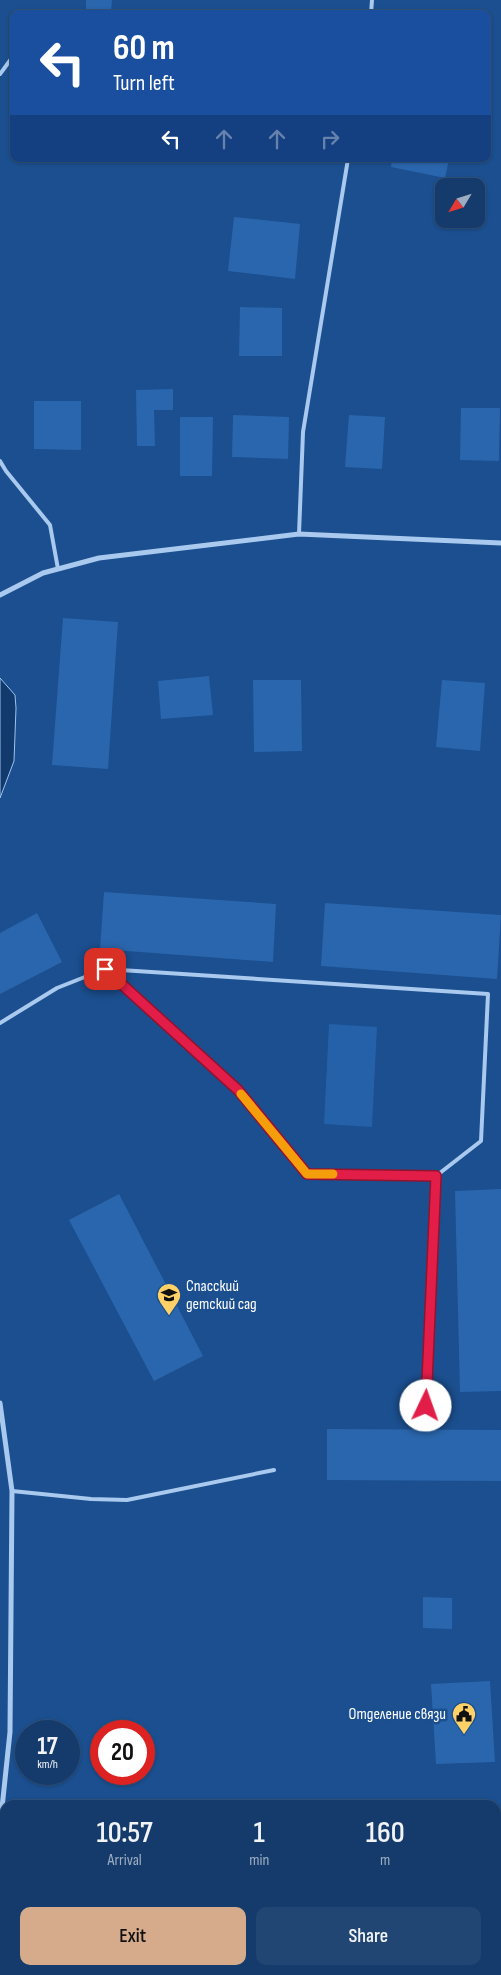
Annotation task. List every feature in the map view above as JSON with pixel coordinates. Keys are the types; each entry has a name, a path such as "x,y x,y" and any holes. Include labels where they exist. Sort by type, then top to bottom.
{"street":[{"path":"0,595 43,573 99,558 299,534 501,544"},
{"path":"0,1403 12,1491 10,1732 3,1800"}],"lane":[{"path":"0,74 10,60"},
{"path":"299,534 303,432 348,162"},
{"path":"0,461 50,525 58,569"},
{"path":"0,1023 58,988 105,969 488,994 481,1141 436,1176 307,1174 238,1090 105,969"},
{"path":"436,1176 426,1406 440,1406"},
{"path":"12,1491 91,1499 127,1500 274,1470"}],"shaded area":[{"path":"0,678 15,695 16,708 14,761 0,798"},
{"path":"329,1024 377,1027 372,1127 324,1124"}],"building":[{"path":"86,0 112,0 111,10 86,10"},
{"path":"392,162 448,162 445,178 391,167"},
{"path":"234,217 300,224 295,279 228,271"},
{"path":"240,307 282,308 282,356 239,356"},
{"path":"173,389 173,410 154,410 155,446 137,446 136,390"},
{"path":"34,401 81,401 81,450 34,449"},
{"path":"461,408 500,408 499,461 460,460"},
{"path":"233,415 289,417 288,459 232,457"},
{"path":"349,415 385,417 382,469 345,467"},
{"path":"180,417 213,417 212,476 180,476"},
{"path":"63,618 118,622 108,769 52,765"},
{"path":"209,676 213,715 161,719 158,681"},
{"path":"253,680 301,680 302,751 254,752"},
{"path":"442,680 485,683 480,751 436,747"},
{"path":"104,892 276,904 273,962 100,949"},
{"path":"325,903 501,915 497,979 321,966"},
{"path":"37,913 62,962 0,994 0,933"},
{"path":"501,1189 501,1391 460,1392 455,1191"},
{"path":"119,1194 203,1356 154,1381 69,1220"},
{"path":"327,1429 501,1430 501,1481 327,1480"},
{"path":"423,1597 452,1598 452,1629 423,1628"},
{"path":"490,1681 495,1762 436,1764 431,1684"}],"slow traffic":[{"path":"241,1094 307,1174 333,1174"}],"place":[{"name":"Спасский детский сад","path":"169,1316"},
{"name":"Отделение связи","path":"464,1735"}],"route":[{"path":"105,969 238,1090 307,1174 436,1176 426,1406"}]}
